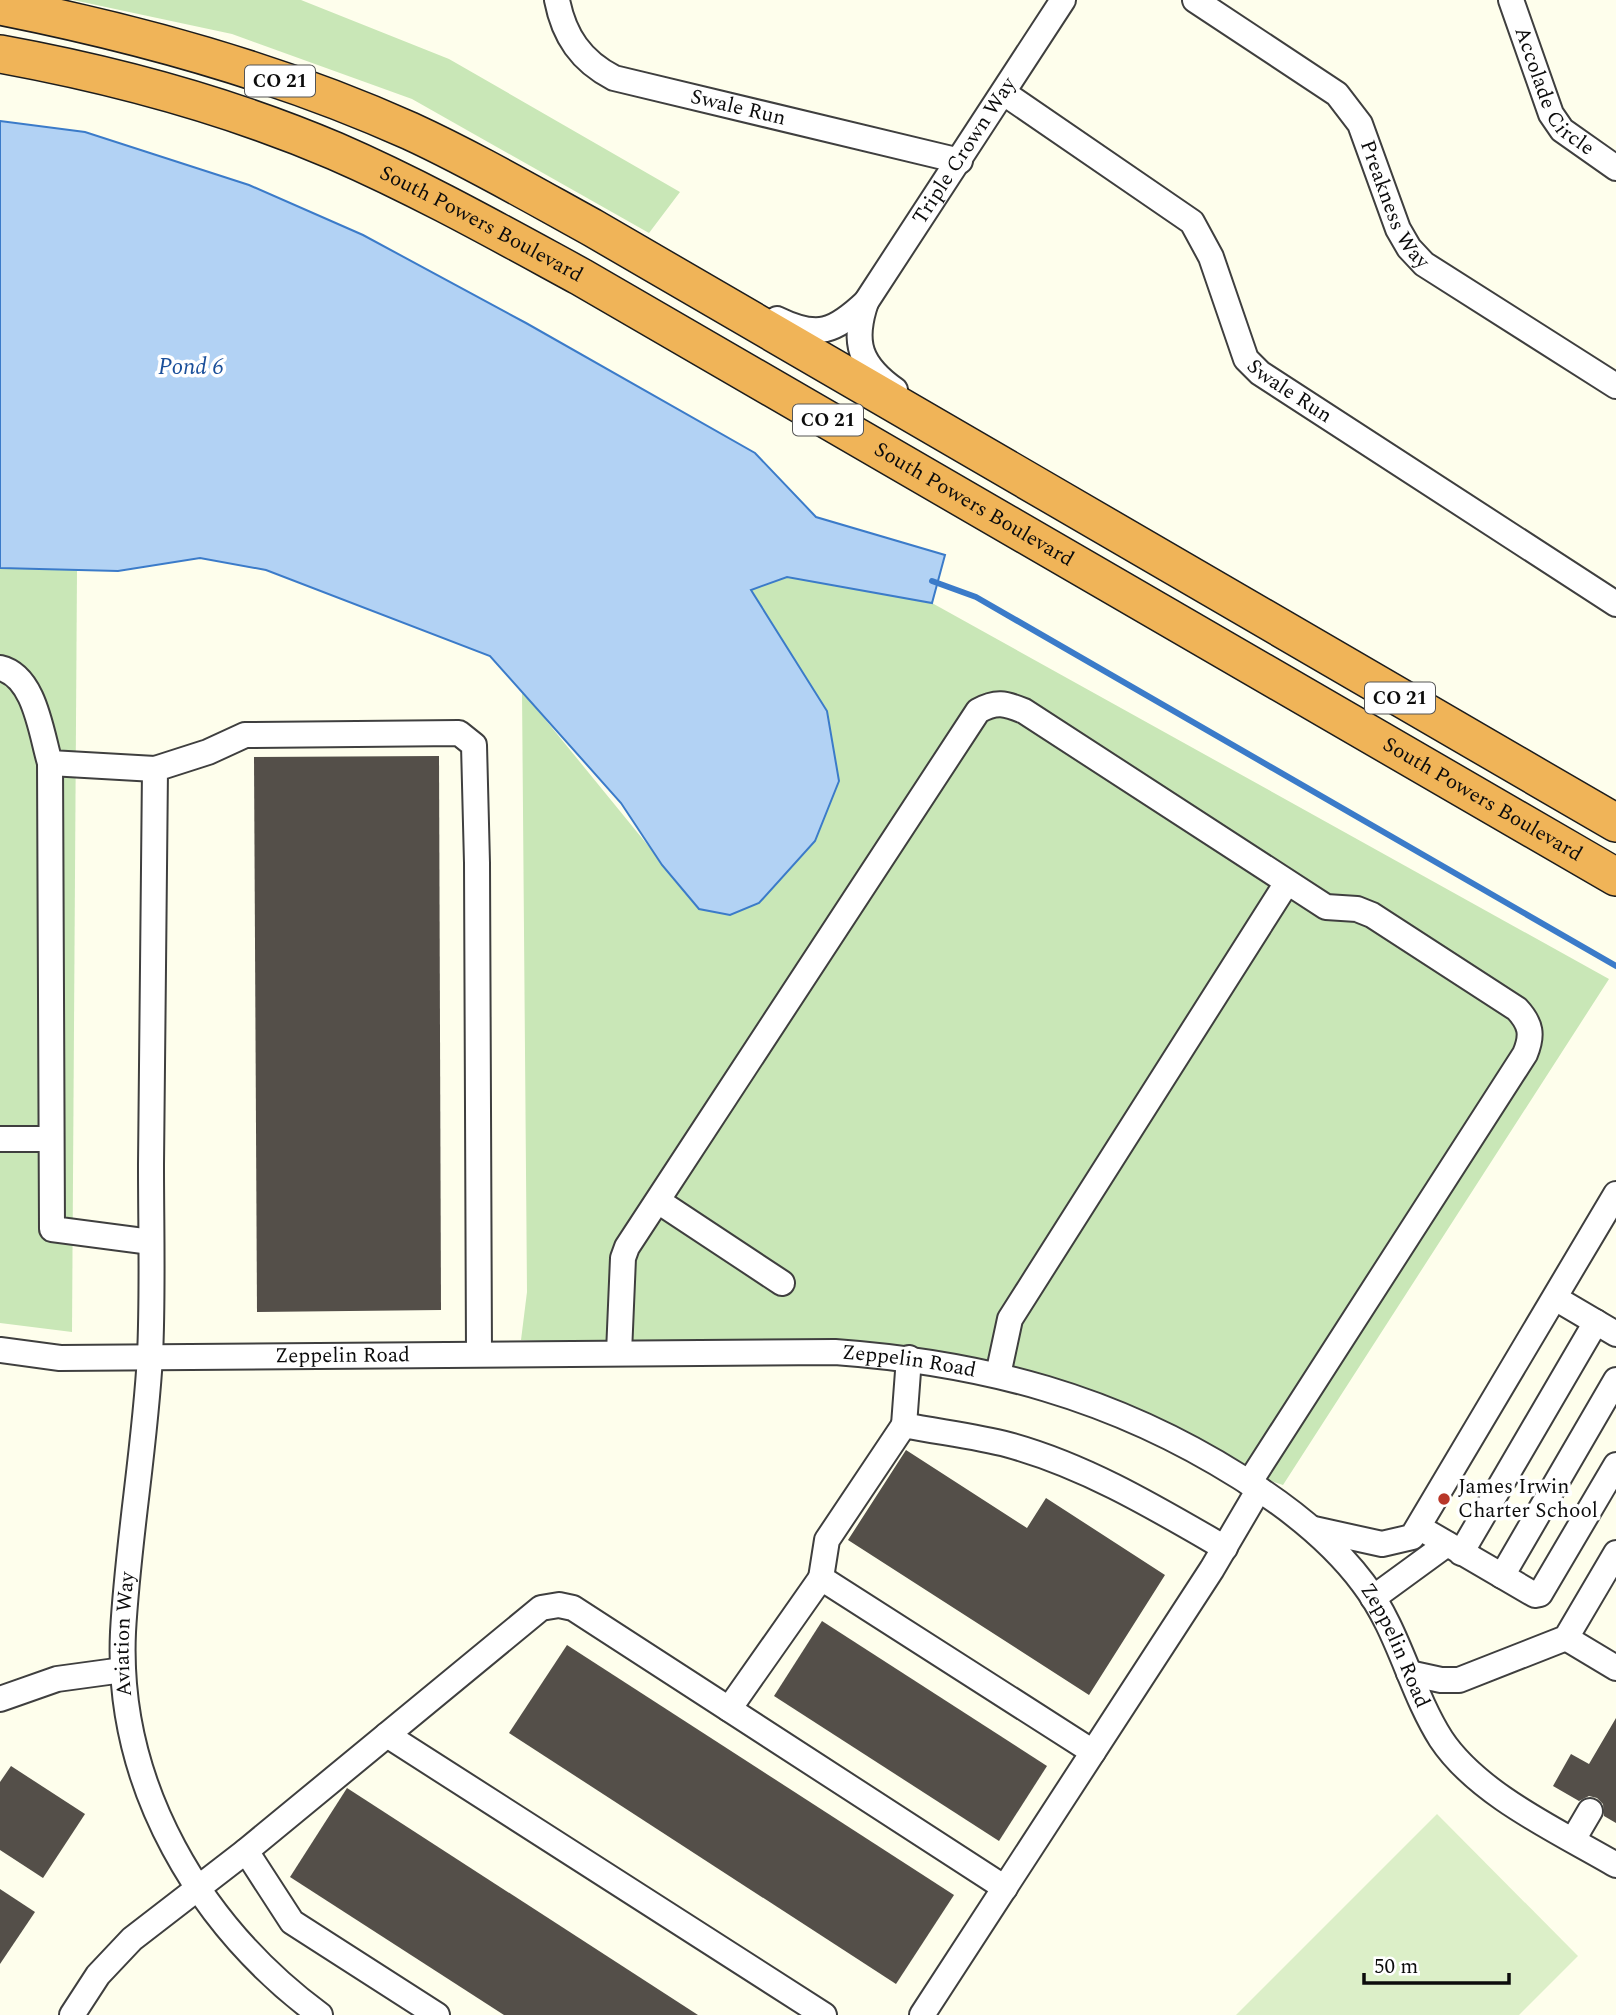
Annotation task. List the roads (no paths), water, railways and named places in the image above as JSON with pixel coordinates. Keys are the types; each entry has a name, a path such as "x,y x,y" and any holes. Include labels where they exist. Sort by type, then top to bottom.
{"highway":[{"path":"2,0 98,25"},
{"name":"CO 21","path":"0,6 98,25 194,51 325,97 410,131 475,163 617,242 1616,823"},
{"name":"South Powers Boulevard","path":"0,54 122,79 188,97 334,151 447,203 581,277 1616,877"}],"street":[{"name":"Swale Run","path":"556,0 568,36 580,54 596,68 614,78 960,161"},
{"name":"Triple Crown Way","path":"617,242 799,329 815,332 831,328 847,319 866,302 1063,0"},
{"name":"Preakness Way","path":"1195,0 1337,94 1350,108 1360,124 1398,229 1424,264 1616,386"},
{"name":"Accolade Circle","path":"1511,0 1551,114 1562,130 1616,168"},
{"name":"Swale Run","path":"1004,93 1192,222 1211,257 1247,359 1260,373 1616,604"},
{"name":"Triple Crown Way","path":"866,302 859,324 859,344 865,361 877,377 1028,482"},
{"path":"0,668 12,671 26,687 50,763 52,1229 150,1242"},
{"path":"620,1353 623,1258 978,711 993,703 1006,704 1024,711 1286,884 1326,907 1357,909 1372,915 1517,1009 1527,1019 1531,1032 1525,1054 1254,1486 1225,1548 922,2015"},
{"path":"50,763 155,769 208,752 245,735 459,733 474,745 479,1354"},
{"name":"Aviation Way","path":"155,769 150,1357 137,1464 123,1633 123,1670 139,1761 168,1840 196,1888 261,1965 320,2015"},
{"path":"998,1375 1010,1319 1286,884"},
{"path":"0,1139 51,1139"},
{"path":"1313,1529 1382,1544 1412,1537 1420,1528 1616,1194"},
{"path":"658,1201 782,1283"},
{"path":"1373,1598 1454,1548 1606,1328 1555,1298"},
{"name":"Zeppelin Road","path":"0,1350 60,1358 835,1352 909,1358 998,1375 1071,1395 1172,1438 1254,1486 1313,1529 1339,1553 1373,1598 1443,1741 1466,1766 1506,1801 1616,1865"},
{"path":"729,1709 821,1578 827,1540 904,1425 909,1358"},
{"path":"1502,1576 1616,1380"},
{"path":"904,1425 1009,1445 1073,1467 1147,1503 1225,1548"},
{"path":"1420,1528 1535,1595 1540,1594 1616,1465"},
{"path":"1409,1673 1441,1681 1458,1680 1566,1638 1616,1553"},
{"path":"821,1578 1093,1752"},
{"path":"72,2015 98,1975 132,1939 246,1850 541,1608 559,1605 573,1608 1005,1888"},
{"path":"1566,1638 1616,1668"},
{"path":"0,1699 57,1679 123,1670"},
{"path":"387,1735 824,2015"},
{"path":"1573,1840 1590,1811"},
{"path":"246,1850 292,1922 437,2015"}],"water":[{"name":"Pond 6","path":"0,121 85,132 249,185 363,235 526,323 755,453 816,517 945,555 932,603 787,577 751,590 827,711 839,781 815,841 759,903 730,915 699,909 662,865 621,803 490,656 266,570 200,558 118,571 0,568"}],"waterway":[{"path":"932,581 976,597 1616,966"}],"place":[{"name":"James Irwin Charter School","path":"1444,1499"}]}
